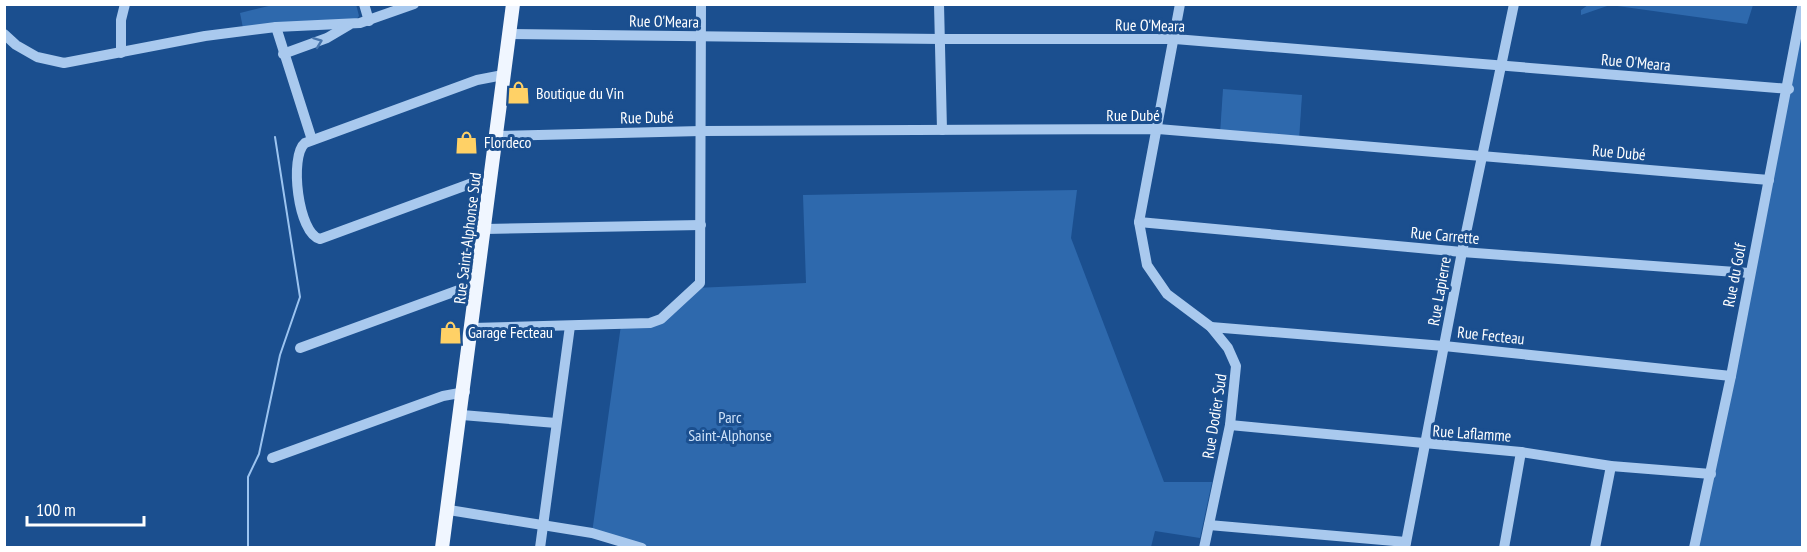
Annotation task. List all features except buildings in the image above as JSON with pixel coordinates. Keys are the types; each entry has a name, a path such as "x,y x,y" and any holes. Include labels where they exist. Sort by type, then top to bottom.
{"main road":[{"name":"Rue Saint-Alphonse Sud","path":"442,548 462,415 513,4"}],"street":[{"path":"121,53 120,26 125,4"},
{"path":"364,4 369,21"},
{"path":"4,34 16,45 37,57 64,63 205,36 276,27 369,21 414,4"},
{"path":"472,328 650,323 661,319 700,283 701,4"},
{"path":"939,4 942,130"},
{"name":"Rue Dodier Sud","path":"1180,4 1139,222 1147,265 1167,294 1211,327 1228,348 1236,366 1230,425 1204,548"},
{"name":"Rue Lapierre","path":"1405,545 1462,252 1514,4"},
{"name":"Rue du Golf","path":"1694,548 1731,376 1768,180 1789,89 1803,7"},
{"path":"283,54 327,38 350,24"},
{"path":"276,27 312,140"},
{"name":"Rue O'Meara","path":"510,34 1174,39 1789,89"},
{"path":"490,181 475,182 320,239 312,236 300,207 297,157 300,147 312,140 477,80 503,75"},
{"name":"Rue Dubé","path":"496,136 701,131 1158,129 1768,180"},
{"name":"Rue Carrette","path":"1139,222 1462,252 1749,273"},
{"path":"484,229 701,225"},
{"path":"300,348 478,283"},
{"path":"540,548 570,326"},
{"name":"Rue Fecteau","path":"1211,327 1444,346 1731,376"},
{"path":"272,458 443,396 465,392"},
{"path":"462,415 556,423"},
{"name":"Rue Laflamme","path":"1230,425 1425,445 1521,452 1611,466 1711,474"},
{"path":"1504,548 1521,452"},
{"path":"1595,548 1611,466"},
{"path":"449,510 592,533 639,547"},
{"path":"1209,525 1405,545"}],"green space":[{"path":"356,4 359,16 356,20 243,28 240,13 273,5"},
{"path":"1588,4 1753,5 1747,24 1610,5 1581,15 1581,10"},
{"path":"1802,7 1802,547 1694,548"},
{"path":"1223,89 1302,95 1299,140 1220,134"},
{"name":"Parc Saint-Alphonse","path":"1077,190 1071,238 1164,482 1212,482 1200,538 1155,531 1151,547 638,548 592,533 621,325 650,323 695,288 806,283 803,195"}],"waterway":[{"path":"248,548 248,477 259,454 280,355 300,297 275,137"}],"place":[{"name":"Boutique du Vin","path":"518,93"},
{"name":"Flordeco","path":"466,142"},
{"name":"Garage Fecteau","path":"450,332"}]}
